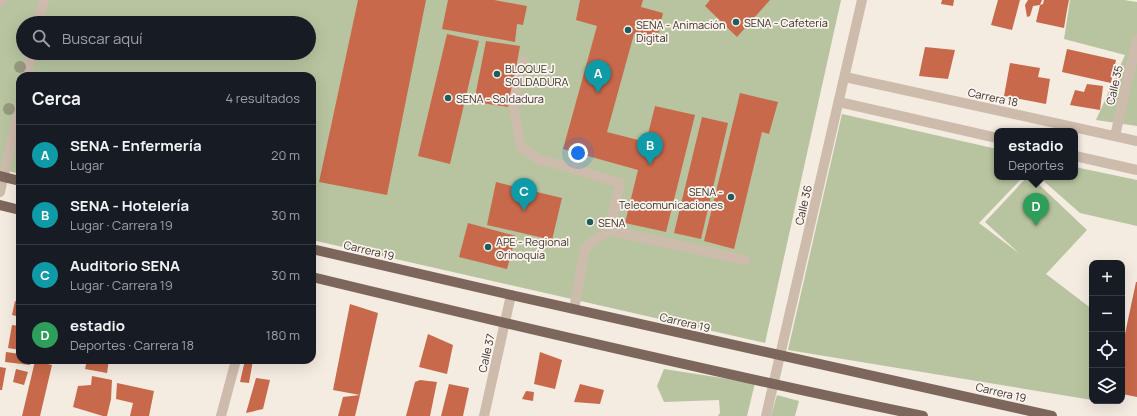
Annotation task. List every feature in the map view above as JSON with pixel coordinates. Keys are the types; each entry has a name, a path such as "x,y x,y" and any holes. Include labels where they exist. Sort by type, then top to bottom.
{"main road":[{"path":"2,177 16,180"},
{"path":"0,205 16,209"},
{"name":"Carrera 19","path":"316,250 1052,416"},
{"path":"316,278 773,385 923,416"}],"street":[{"path":"40,16 44,0"},
{"name":"Calle 36","path":"766,416 862,0"},
{"name":"Calle 35","path":"1114,136 1137,39"},
{"path":"27,72 30,60"},
{"path":"523,61 513,104 521,147 540,160 620,183 610,231"},
{"name":"Carrera 18","path":"845,77 1078,128"},
{"path":"839,102 994,137"},
{"path":"0,192 2,177 16,120"},
{"name":"Carrera 18","path":"1078,128 1137,141"},
{"path":"1078,157 1137,170"},
{"path":"574,309 585,249 595,239 610,231 745,260"},
{"name":"Calle 37","path":"484,416 511,295"},
{"path":"221,416 235,364"}],"green space":[{"path":"0,0 841,0 765,343 316,241 316,72 16,72 16,173 0,169"},
{"path":"1070,0 1124,0 1137,2 1137,126 1096,120 1125,55 1064,39"},
{"path":"842,114 994,148 994,180 1020,180 979,223 1020,254 985,222 1024,180 1034,180 1087,230 1046,274 1089,307 1089,400 788,350"},
{"path":"1078,168 1137,180 1137,226 1080,213 1042,180 1078,180"},
{"path":"664,369 755,383 747,416 718,416 720,413 719,400 664,402 657,386"},
{"path":"777,395 799,401 795,416 771,416"}],"building":[{"path":"358,0 426,0 387,195 319,182"},
{"path":"448,0 494,0 527,6 523,25 517,24 515,42 442,29"},
{"path":"580,0 643,0 641,7 663,13 657,40 634,34 607,132 646,142 655,106 695,115 666,232 625,223 638,170 563,149 597,26 576,20"},
{"name":"SENA - Cafetería","path":"710,0 770,0 737,37 705,6"},
{"path":"942,0 954,0 953,6 941,4"},
{"path":"998,0 1020,0 1012,30 991,25"},
{"path":"1028,0 1042,0 1040,5 1033,6 1030,16 1027,17 1025,5"},
{"path":"1044,0 1069,0 1064,28 1036,22 1040,5 1043,4"},
{"name":"SENA - Soldadura","path":"447,34 479,41 450,164 418,156"},
{"name":"BLOQUE J SOLDADURA","path":"486,41 520,46 509,107 474,102"},
{"path":"925,47 955,50 948,79 919,76"},
{"path":"1067,49 1116,60 1111,83 1062,72"},
{"path":"1010,63 1040,68 1038,77 1050,79 1046,104 1004,96"},
{"path":"1087,84 1103,86 1100,110 1070,105 1075,90 1084,92"},
{"name":"SENA - Telecomunicaciones","path":"740,93 778,102 769,134 762,132 734,249 704,241"},
{"path":"702,117 728,123 701,239 674,233"},
{"path":"496,182 562,198 552,240 487,225"},
{"name":"APE - Regional Orinoquía","path":"468,223 516,236 507,269 459,257"},
{"path":"1137,282 1137,397 1125,395 1125,334"},
{"path":"15,301 16,301 16,316 12,315"},
{"path":"350,304 378,313 360,395 333,390"},
{"path":"12,325 16,326 16,349 8,348"},
{"path":"428,334 453,345 447,374 419,367"},
{"path":"6,352 16,353 16,363 5,362"},
{"path":"540,352 562,360 555,389 534,384"},
{"path":"34,364 52,365 40,416 22,416"},
{"path":"86,364 108,364 107,373 85,369"},
{"path":"244,364 252,364 249,383 240,382"},
{"path":"0,367 6,368 2,390 0,390"},
{"path":"16,369 28,372 24,385 13,382"},
{"path":"92,376 112,380 111,399 107,416 73,407 78,386 91,385"},
{"path":"256,378 270,380 263,409 246,413"},
{"path":"420,380 437,382 430,416 406,416 415,382"},
{"path":"117,383 154,391 149,416 130,416 133,403 116,399"},
{"path":"449,384 469,388 463,416 441,416"},
{"path":"580,384 604,390 600,404 574,402"},
{"path":"526,391 534,392 533,401 522,399"},
{"path":"360,395 355,416 338,416 343,397"}],"place":[{"name":"SENA - Cafetería","path":"736,22"},
{"name":"SENA - Animación Digital","path":"628,30"},
{"name":"BLOQUE J SOLDADURA","path":"497,74"},
{"name":"SENA - Enfermería","path":"598,93"},
{"name":"SENA - Soldadura","path":"448,98"},
{"name":"SENA - Hotelería","path":"650,165"},
{"name":"SENA - Telecomunicaciones","path":"731,197"},
{"name":"Auditorio SENA","path":"524,211"},
{"name":"SENA","path":"590,222"},
{"name":"estadio","path":"1036,226"},
{"name":"APE - Regional Orinoquía","path":"488,247"}]}
